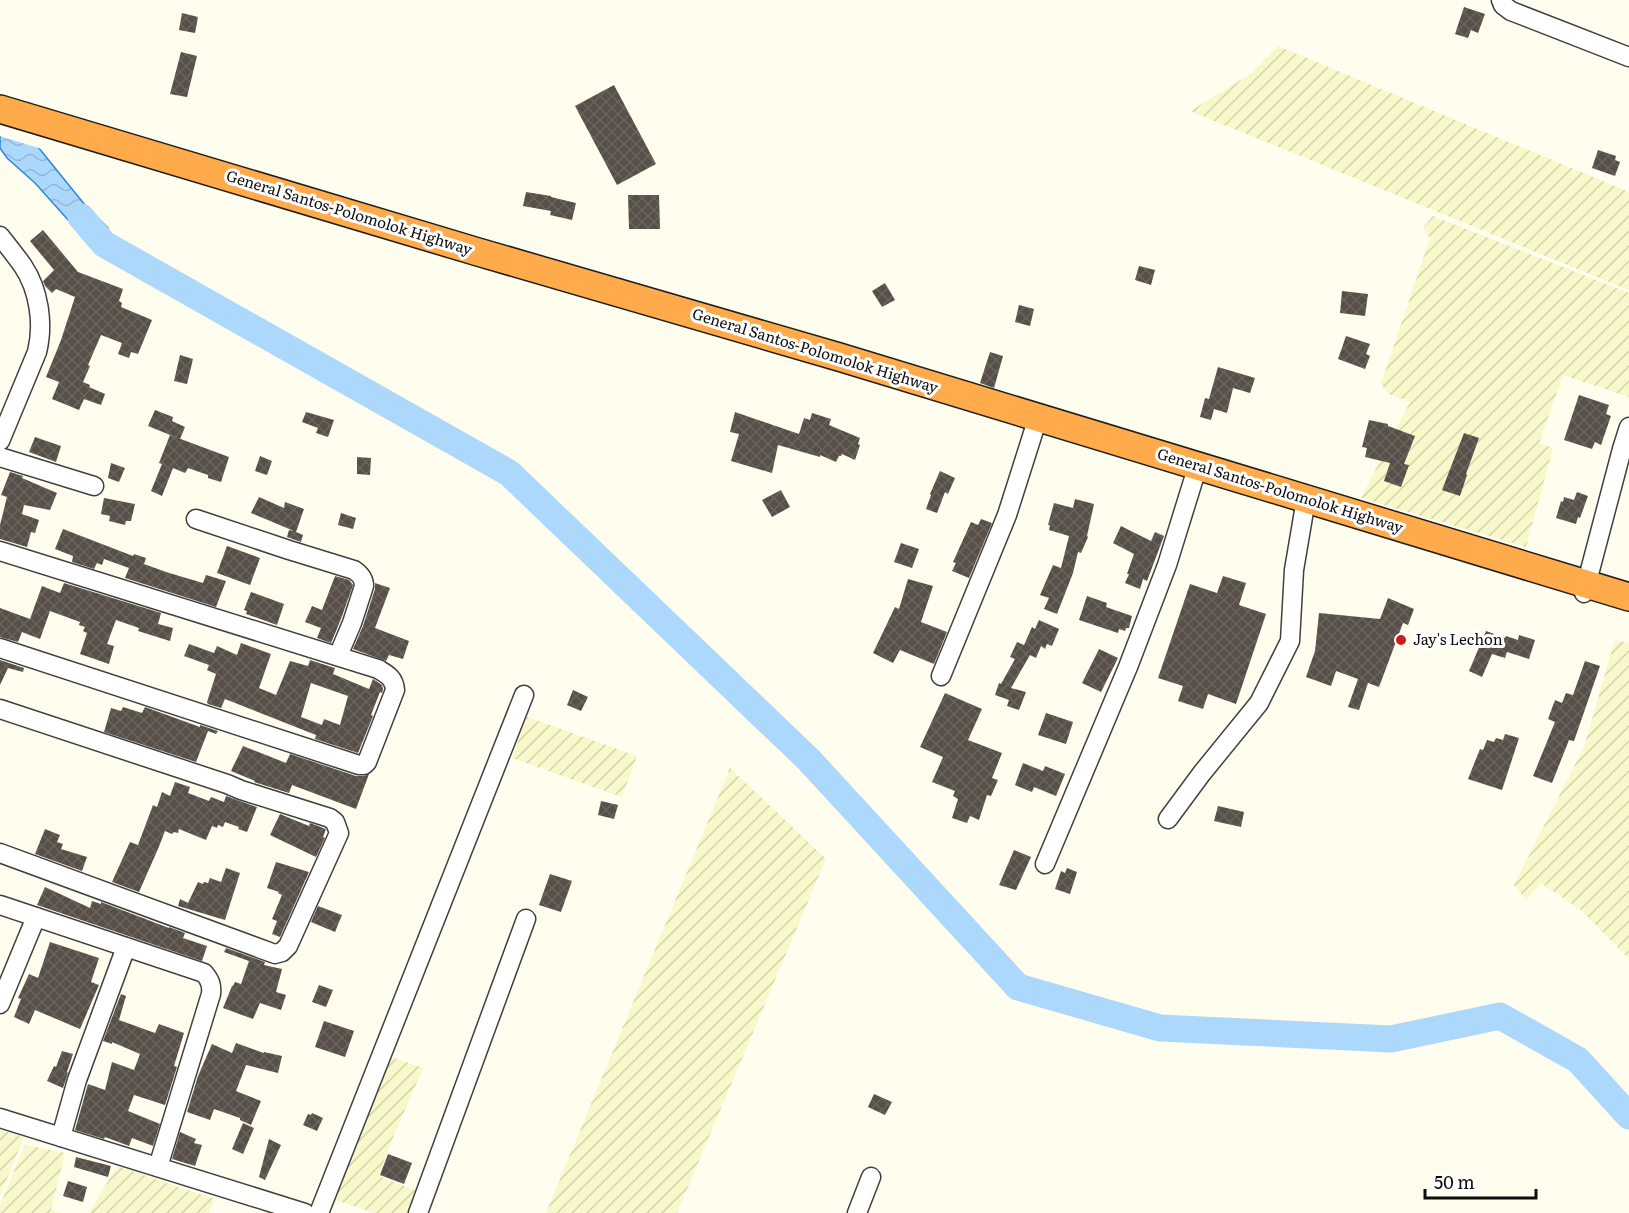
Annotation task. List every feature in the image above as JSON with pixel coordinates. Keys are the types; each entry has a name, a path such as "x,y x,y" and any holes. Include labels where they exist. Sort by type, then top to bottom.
{"highway":[{"name":"General Santos-Polomolok Highway","path":"0,109 55,132 839,357 1584,590 1629,597"},
{"path":"0,123 55,132 108,153 458,260 842,372 1304,512 1584,590 1629,610"}],"street":[{"path":"1501,0 1503,5 1511,11 1629,57"},
{"path":"0,236 24,268 38,300 41,337 0,441"},
{"path":"1584,590 1629,427"},
{"path":"941,676 1008,515 1034,430"},
{"path":"0,457 94,486"},
{"path":"1045,864 1128,667 1167,565 1194,478"},
{"path":"1168,819 1259,703 1290,641 1294,570 1304,512"},
{"path":"196,519 354,570 360,574 364,586 338,656"},
{"path":"0,551 378,669 390,676 394,687 367,762 362,765 0,648"},
{"path":"319,1213 524,695"},
{"path":"0,710 330,818 339,833 288,946 282,952 275,954 0,852"},
{"path":"0,905 204,974 209,980 212,988 158,1167"},
{"path":"0,1004 36,917"},
{"path":"417,1213 526,919"},
{"path":"61,1137 77,1080 126,947"},
{"path":"0,1118 158,1167 259,1206 305,1213"},
{"path":"857,1213 871,1177"}],"green space":[{"path":"1278,46 1629,192 1629,290 1190,111 1249,75"},
{"path":"1433,216 1629,293 1629,397 1563,375 1539,443 1553,448 1526,547 1361,498 1410,402 1389,394 1381,384 1430,238 1423,228"},
{"path":"1615,640 1629,643 1629,959 1581,910 1541,883 1526,900 1514,885 1584,747"},
{"path":"527,717 637,756 622,797 512,758"},
{"path":"730,768 826,859 677,1213 546,1213"},
{"path":"389,1056 423,1068 378,1176 415,1190 407,1213 374,1213 333,1199"},
{"path":"0,1130 24,1137 0,1196"},
{"path":"25,1145 65,1153 51,1210 60,1213 0,1213 0,1205"},
{"path":"117,1166 214,1199 209,1213 89,1213"}],"water":[{"path":"0,100 85,205 108,228 104,244 87,241 35,183 7,158 0,148"}],"pier":[{"path":"0,97 2,98 45,150 0,136"}],"building":[{"path":"1464,7 1485,14 1478,33 1471,30 1468,38 1455,34"},
{"path":"182,13 198,17 195,33 179,30"},
{"path":"181,52 197,56 187,97 170,94"},
{"path":"614,85 656,164 617,185 575,106"},
{"path":"1598,150 1616,156 1615,160 1620,162 1615,176 1592,168"},
{"path":"526,192 576,203 572,220 550,215 551,211 523,206"},
{"path":"628,195 659,195 660,229 629,229"},
{"path":"43,230 78,272 123,289 119,301 122,303 121,307 152,320 138,354 131,352 129,358 118,354 122,343 101,335 83,382 105,394 101,405 84,399 79,410 52,399 59,382 46,377 75,297 56,289 52,293 45,286 43,281 54,270 30,241"},
{"path":"1139,266 1155,270 1151,285 1135,280"},
{"path":"885,283 895,300 882,307 872,291"},
{"path":"1342,291 1368,294 1365,316 1340,313"},
{"path":"1019,305 1034,309 1030,326 1015,322"},
{"path":"1346,336 1370,344 1366,354 1370,356 1365,369 1338,359"},
{"path":"990,352 1003,356 994,388 980,383"},
{"path":"180,355 193,359 187,384 174,381"},
{"path":"1218,367 1255,378 1250,393 1233,388 1227,413 1214,409 1211,420 1200,417 1205,398 1209,399"},
{"path":"1579,395 1609,405 1606,414 1611,416 1601,445 1595,442 1592,449 1564,440"},
{"path":"155,410 173,417 172,421 185,427 180,439 148,426"},
{"path":"306,412 334,420 328,437 316,433 318,428 302,422"},
{"path":"735,412 799,434 804,418 810,420 812,413 831,419 829,425 860,438 858,444 860,445 855,460 842,454 836,462 820,455 820,457 778,445 772,473 731,461 739,434 730,432"},
{"path":"1369,420 1388,424 1388,426 1415,436 1404,464 1409,465 1401,487 1384,481 1390,463 1365,457 1367,448 1362,447"},
{"path":"1464,433 1479,438 1460,496 1442,490"},
{"path":"170,435 229,457 221,482 188,468 185,473 173,468 162,496 151,491"},
{"path":"35,437 61,446 56,462 29,452"},
{"path":"260,456 272,461 267,475 255,471"},
{"path":"357,457 371,458 370,475 357,474"},
{"path":"111,463 125,468 119,482 108,478"},
{"path":"940,471 955,478 948,494 945,492 937,513 926,509"},
{"path":"10,472 57,493 50,510 24,505 22,514 39,520 35,533 31,532 27,547 0,539 0,525 7,497 1,495"},
{"path":"781,490 790,507 772,517 762,500"},
{"path":"1577,492 1588,496 1576,524 1556,518 1564,497 1574,500"},
{"path":"259,497 284,508 285,502 304,509 296,532 303,535 301,542 287,537 289,530 294,531 251,513"},
{"path":"104,498 135,504 131,521 126,521 125,525 109,521 110,516 101,514"},
{"path":"1075,499 1094,504 1088,537 1081,553 1078,552 1073,573 1057,614 1044,609 1049,598 1040,595 1053,565 1061,568 1069,536 1049,530 1050,525 1048,525 1054,503 1073,508"},
{"path":"341,513 356,518 353,529 338,525"},
{"path":"981,519 992,523 969,578 952,571 956,563 953,562 971,522 978,525"},
{"path":"1121,526 1151,541 1155,532 1164,536 1147,581 1143,579 1140,589 1125,583 1134,554 1113,543"},
{"path":"63,529 133,556 134,554 146,558 144,564 166,572 203,583 206,575 226,581 216,607 125,578 129,568 104,559 102,565 97,563 94,569 72,562 73,556 55,549"},
{"path":"901,543 919,549 912,568 894,562"},
{"path":"227,546 260,558 250,585 217,573"},
{"path":"335,576 349,580 353,585 331,643 317,638 321,628 305,622 312,606 322,610"},
{"path":"1223,576 1246,583 1239,605 1266,614 1236,704 1208,694 1203,709 1178,701 1183,686 1158,678 1190,584 1217,593"},
{"path":"908,579 933,586 921,622 947,632 934,664 900,650 893,663 873,653 895,607 899,609"},
{"path":"64,583 161,613 158,624 173,628 170,641 138,631 139,628 116,620 107,644 114,646 109,664 80,654 87,633 83,631 85,627 79,625 80,622 50,611 40,639 22,632 18,642 0,637 0,608 30,619 42,586 60,593"},
{"path":"375,583 390,588 375,628 409,641 403,659 389,655 386,661 353,649 363,626"},
{"path":"251,592 284,604 277,625 246,614 247,611 244,610"},
{"path":"1087,596 1107,603 1106,607 1132,616 1129,628 1125,631 1119,629 1118,633 1079,620"},
{"path":"1388,598 1414,609 1408,625 1403,623 1379,687 1368,683 1359,710 1348,707 1358,679 1336,671 1331,686 1306,677 1315,651 1319,613 1380,619"},
{"path":"1039,620 1059,629 1052,646 1047,644 1045,649 1041,646 1036,658 1030,655 1011,688 1026,692 1019,710 1007,706 1009,700 995,695 999,683 1001,684 1015,659 1010,657 1017,642 1024,645 1032,627 1035,629"},
{"path":"1486,631 1505,638 1506,636 1518,640 1519,635 1535,640 1529,659 1507,652 1505,658 1492,654 1482,677 1469,671"},
{"path":"241,643 271,654 259,688 276,695 290,661 308,666 310,660 335,668 333,674 369,689 373,679 382,685 382,693 380,692 358,753 315,739 316,735 225,699 221,708 208,704 216,674 207,670 209,665 184,656 189,644 214,653 217,646 237,655","holes":["311,683 348,696 340,725 324,719 322,725 301,717"]},
{"path":"1099,649 1118,658 1101,692 1082,683"},
{"path":"0,660 24,668 23,672 8,668 0,685"},
{"path":"1585,661 1600,666 1574,741 1569,740 1552,783 1533,776 1555,722 1548,719 1555,700 1562,703 1566,693 1573,695"},
{"path":"573,690 588,697 581,711 567,705"},
{"path":"945,693 982,709 968,740 1002,753 992,778 998,780 991,796 987,795 979,820 970,816 967,823 952,818 958,799 953,796 955,791 932,782 943,757 920,747"},
{"path":"123,707 142,713 145,707 200,727 200,725 218,731 216,734 208,731 196,762 104,732 111,708 121,711"},
{"path":"1046,713 1073,722 1066,744 1038,735"},
{"path":"1505,734 1519,738 1502,790 1468,779 1480,749 1483,750 1487,740 1494,742 1496,738 1503,740"},
{"path":"243,746 286,763 290,754 356,776 369,774 356,809 292,785 289,793 254,782 231,771"},
{"path":"1023,763 1043,771 1045,766 1065,774 1056,796 1034,787 1032,792 1015,785"},
{"path":"175,782 190,787 188,793 209,801 211,797 224,802 226,796 257,807 247,832 225,822 223,827 212,826 206,840 179,829 178,833 172,834 165,831 139,892 112,882 130,842 138,845 153,805 157,807 162,792 170,796"},
{"path":"601,801 618,805 614,819 598,815"},
{"path":"1218,806 1244,812 1241,827 1214,821"},
{"path":"280,814 309,826 310,823 326,829 323,837 325,838 316,857 270,835"},
{"path":"45,829 60,835 57,842 63,844 61,849 87,857 82,871 35,854"},
{"path":"1014,850 1031,857 1016,890 999,885"},
{"path":"276,862 309,872 280,937 272,934 277,921 272,919 282,895 267,888"},
{"path":"226,868 240,873 225,920 178,906 180,899 188,903 198,882 208,883 210,878 221,882"},
{"path":"1067,868 1077,872 1070,894 1055,889 1061,871 1065,873"},
{"path":"550,874 572,881 561,912 539,905"},
{"path":"45,887 90,908 92,901 101,904 101,902 185,933 183,938 207,946 202,961 37,905"},
{"path":"318,906 342,915 335,932 311,922"},
{"path":"50,942 99,958 91,982 99,985 80,1029 35,1010 29,1024 14,1017 21,999 18,998 29,974 38,978"},
{"path":"226,948 265,962 264,965 282,969 276,992 286,995 281,1010 260,1003 253,1019 223,1008 235,982 241,984 249,961 224,952"},
{"path":"319,985 333,990 326,1007 312,1002"},
{"path":"121,994 126,996 119,1020 155,1033 159,1024 184,1033 174,1066 177,1067 165,1105 134,1095 128,1111 160,1124 153,1146 132,1138 129,1146 105,1137 104,1139 75,1130 88,1084 105,1090 112,1062 134,1070 140,1054 112,1042 112,1044 103,1041"},
{"path":"324,1021 354,1031 345,1057 315,1047"},
{"path":"236,1043 264,1053 282,1056 278,1073 246,1065 236,1091 261,1101 251,1125 240,1118 214,1109 210,1120 187,1112 198,1076 212,1044 232,1053"},
{"path":"62,1051 73,1054 63,1088 47,1081"},
{"path":"874,1094 892,1102 885,1115 868,1107"},
{"path":"312,1113 323,1118 317,1131 303,1125 308,1114"},
{"path":"243,1123 254,1128 243,1154 232,1149"},
{"path":"180,1132 196,1139 194,1143 202,1145 195,1166 172,1159"},
{"path":"269,1139 281,1145 265,1180 259,1177"},
{"path":"388,1154 412,1163 404,1184 380,1175"},
{"path":"76,1157 111,1166 108,1177 74,1167"},
{"path":"68,1181 87,1187 83,1202 63,1196"}],"waterway":[{"path":"81,217 104,244 509,473 809,760 1018,987 1160,1028 1391,1039 1500,1016 1578,1060 1629,1116"}],"place":[{"name":"Jay's Lechon","path":"1401,640"}]}
